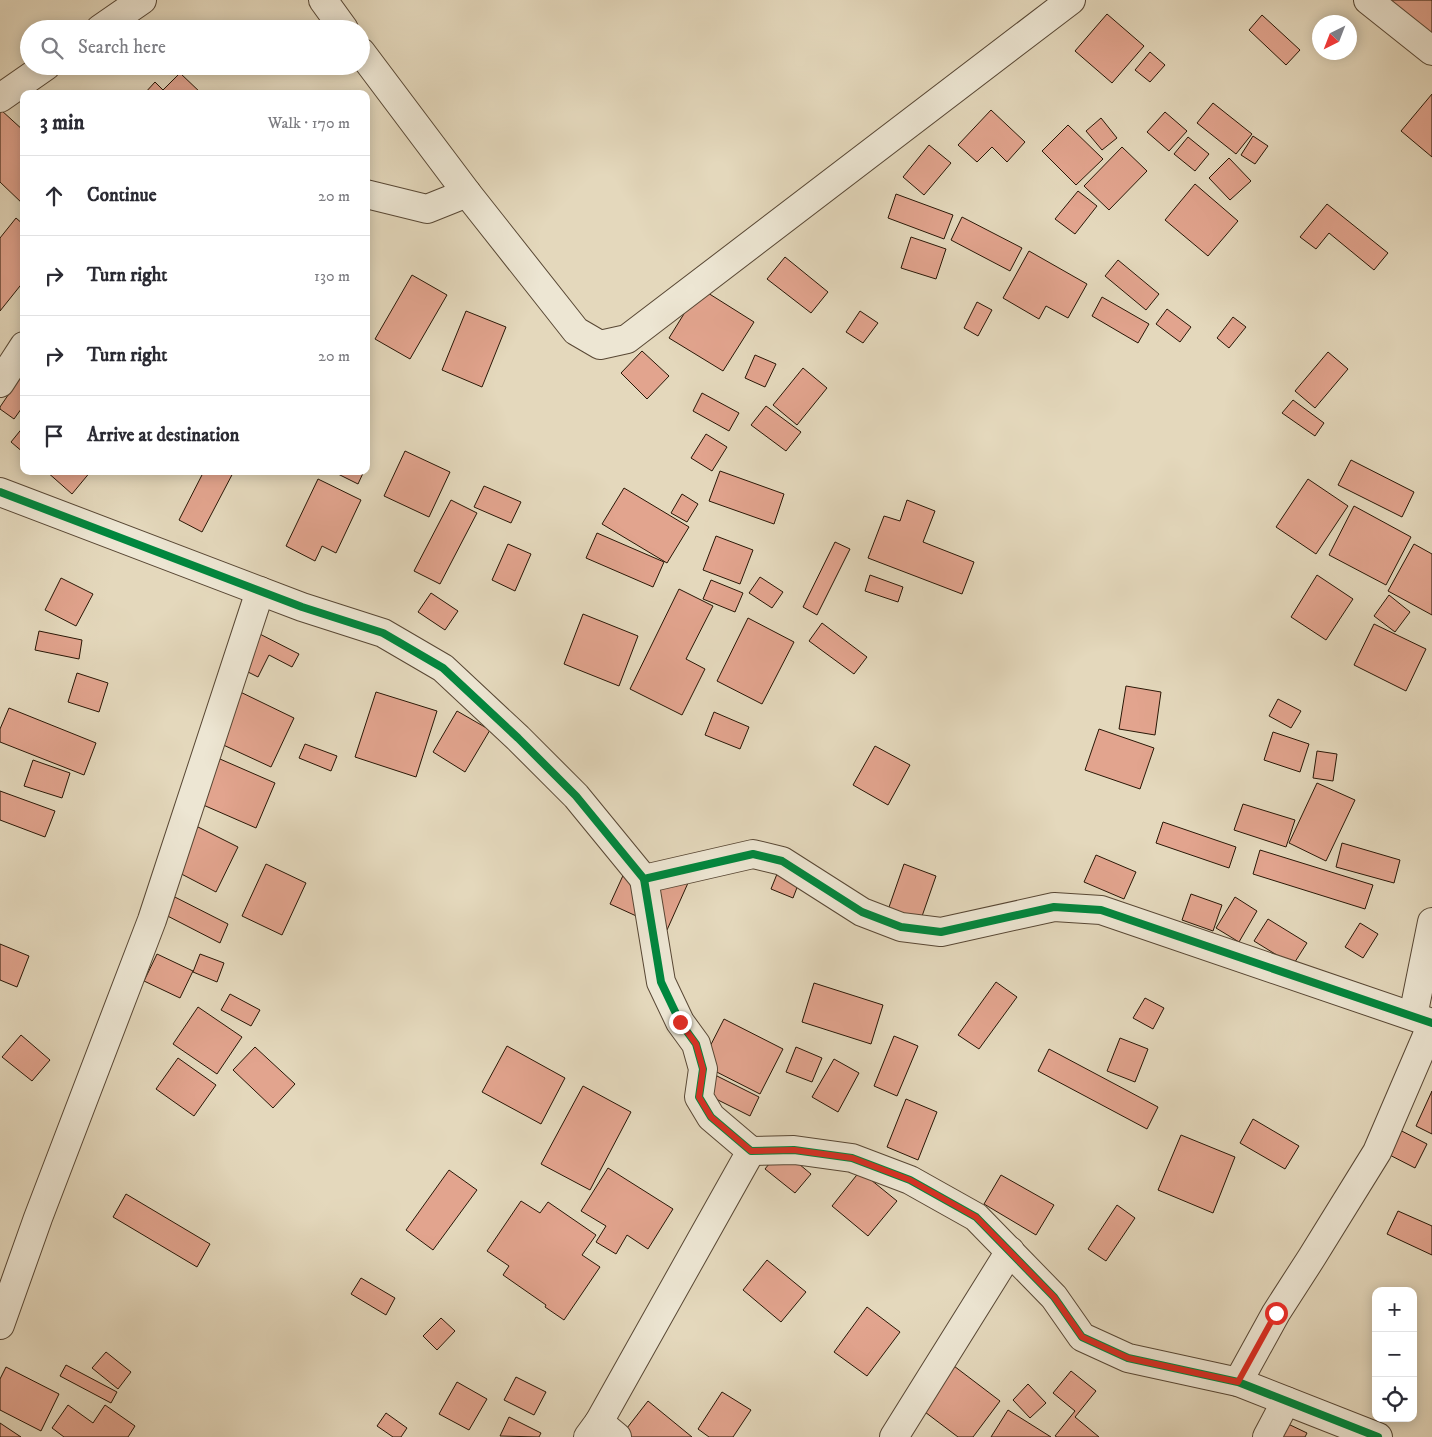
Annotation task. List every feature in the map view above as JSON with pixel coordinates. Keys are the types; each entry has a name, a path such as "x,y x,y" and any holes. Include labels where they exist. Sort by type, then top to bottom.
{"street":[{"path":"113,20 142,0"},
{"path":"322,0 337,20"},
{"path":"370,64 467,193 576,331 600,345 628,339 1071,0"},
{"path":"1368,0 1432,51"},
{"path":"0,98 33,75"},
{"path":"370,195 427,209 467,193"},
{"path":"0,383 20,352"},
{"path":"0,492 302,607 383,633 443,668 518,738 576,796 644,879 661,982 680,1022 696,1044 701,1060 703,1069 699,1097 711,1117 751,1151 794,1150 852,1158 910,1180 976,1217 1054,1297 1082,1337 1128,1358 1238,1382 1378,1437"},
{"path":"0,1325 38,1218 152,920 260,591"},
{"path":"644,879 753,854 782,861 862,912 901,927 941,932 1054,907 1101,910 1426,1021"},
{"path":"1238,1382 1276,1313 1377,1152 1426,1021 1432,922"},
{"path":"601,1432 751,1151"},
{"path":"894,1437 1010,1251"},
{"path":"1267,1437 1286,1401"}],"building":[{"path":"1382,0 1432,0 1432,39"},
{"path":"1107,14 1144,46 1112,83 1075,51"},
{"path":"1262,15 1300,50 1286,65 1249,30"},
{"path":"1150,52 1165,65 1150,82 1135,70"},
{"path":"178,75 182,75 198,90 163,90"},
{"path":"155,82 163,90 148,90"},
{"path":"1432,94 1432,157 1401,131"},
{"path":"1213,103 1252,134 1236,154 1197,123"},
{"path":"991,110 1025,142 1007,162 992,147 977,162 958,145"},
{"path":"0,111 20,127 20,201 0,182"},
{"path":"1165,112 1187,131 1169,151 1147,132"},
{"path":"1101,118 1117,138 1102,150 1086,131"},
{"path":"1068,125 1103,159 1076,185 1042,151"},
{"path":"1253,136 1268,146 1255,164 1241,155"},
{"path":"1188,137 1209,154 1195,171 1174,154"},
{"path":"929,145 951,163 924,195 903,177"},
{"path":"1122,147 1147,171 1109,210 1084,186"},
{"path":"1229,158 1251,181 1230,200 1209,178"},
{"path":"1195,184 1238,221 1208,256 1165,220"},
{"path":"1078,191 1097,206 1075,234 1055,219"},
{"path":"896,194 953,215 944,239 888,218"},
{"path":"1327,204 1388,253 1374,270 1329,233 1316,249 1300,237"},
{"path":"962,217 1022,248 1010,271 951,240"},
{"path":"16,218 20,222 20,286 0,311 0,238"},
{"path":"911,237 946,249 936,279 901,268"},
{"path":"1029,251 1087,284 1068,318 1046,306 1039,319 1003,298"},
{"path":"785,257 828,292 811,313 767,279"},
{"path":"1118,260 1159,294 1146,310 1105,276"},
{"path":"412,275 447,295 410,359 375,339"},
{"path":"700,288 754,322 723,371 669,338"},
{"path":"1102,297 1149,324 1138,343 1092,316"},
{"path":"977,302 992,310 978,336 964,328"},
{"path":"1167,309 1191,327 1180,342 1156,324"},
{"path":"466,311 506,327 482,387 442,370"},
{"path":"860,311 878,323 863,343 846,332"},
{"path":"1233,317 1246,327 1229,348 1217,338"},
{"path":"642,351 669,376 647,399 621,373"},
{"path":"1328,352 1348,369 1315,408 1295,391"},
{"path":"755,355 776,364 765,387 745,378"},
{"path":"803,368 827,388 797,425 773,405"},
{"path":"20,377 20,411 14,419 0,409"},
{"path":"702,393 739,413 729,431 693,411"},
{"path":"1293,400 1324,423 1315,436 1282,413"},
{"path":"766,406 801,432 786,451 751,425"},
{"path":"20,431 20,450 11,442"},
{"path":"706,434 727,447 712,471 691,458"},
{"path":"405,451 450,472 429,517 384,496"},
{"path":"1351,460 1414,492 1402,517 1338,485"},
{"path":"720,471 784,494 774,524 709,501"},
{"path":"51,475 88,475 72,494"},
{"path":"202,475 232,475 202,532 179,520"},
{"path":"340,475 362,475 358,484"},
{"path":"318,479 361,500 336,553 322,546 315,561 286,546"},
{"path":"1308,479 1348,506 1316,554 1276,527"},
{"path":"484,486 521,502 511,523 474,507"},
{"path":"624,488 689,527 667,563 602,524"},
{"path":"682,494 698,504 687,522 671,513"},
{"path":"451,500 477,513 440,584 414,571"},
{"path":"907,500 935,511 923,542 974,562 962,594 868,558 884,516 900,521"},
{"path":"1354,506 1411,537 1386,585 1329,555"},
{"path":"597,533 664,562 653,587 586,558"},
{"path":"716,536 753,550 740,584 703,570"},
{"path":"835,542 850,549 817,615 803,607"},
{"path":"508,544 531,554 515,591 492,580"},
{"path":"1414,544 1432,554 1432,615 1388,591"},
{"path":"870,575 903,587 898,602 865,591"},
{"path":"1317,575 1353,599 1326,640 1291,617"},
{"path":"760,577 783,592 772,608 749,593"},
{"path":"61,578 93,594 76,626 45,610"},
{"path":"711,580 743,593 735,612 703,599"},
{"path":"679,589 713,606 686,659 705,669 682,715 630,689"},
{"path":"431,593 458,611 445,630 418,612"},
{"path":"1389,595 1410,612 1395,632 1374,616"},
{"path":"583,614 638,636 619,686 564,664"},
{"path":"748,618 794,642 762,704 717,681"},
{"path":"822,623 867,657 854,674 809,641"},
{"path":"1374,624 1426,649 1406,691 1354,665"},
{"path":"248,628 299,654 292,667 269,655 258,677 230,663"},
{"path":"39,631 82,640 79,659 35,650"},
{"path":"77,673 108,683 99,712 68,702"},
{"path":"1126,686 1161,692 1155,735 1119,729"},
{"path":"230,687 294,718 271,767 206,737"},
{"path":"376,692 437,711 416,777 355,757"},
{"path":"1278,699 1301,711 1291,728 1269,716"},
{"path":"9,708 96,743 84,775 0,742 0,729"},
{"path":"457,711 490,730 465,772 433,752"},
{"path":"714,712 749,727 740,749 705,735"},
{"path":"1099,729 1154,748 1140,789 1085,770"},
{"path":"1273,732 1309,744 1300,772 1264,760"},
{"path":"305,744 337,756 331,771 299,758"},
{"path":"875,746 910,765 888,805 853,785"},
{"path":"1317,751 1337,754 1333,781 1313,778"},
{"path":"220,759 275,783 256,828 201,804"},
{"path":"33,760 70,773 62,798 24,786"},
{"path":"1317,783 1355,800 1326,861 1289,843"},
{"path":"0,791 55,811 45,837 0,820"},
{"path":"1243,804 1295,820 1286,847 1234,830"},
{"path":"1163,822 1236,847 1229,868 1156,843"},
{"path":"190,823 238,847 216,892 168,867"},
{"path":"1342,843 1400,860 1394,883 1336,867"},
{"path":"1260,850 1373,885 1365,909 1253,874"},
{"path":"1096,855 1136,872 1124,899 1084,882"},
{"path":"631,858 688,883 667,930 610,904"},
{"path":"266,864 306,883 282,935 242,916"},
{"path":"781,864 803,872 793,898 771,889"},
{"path":"904,864 936,876 920,922 888,910"},
{"path":"161,890 228,924 220,943 152,908"},
{"path":"1191,894 1222,905 1213,931 1182,920"},
{"path":"1235,897 1257,911 1239,942 1216,928"},
{"path":"1268,919 1307,943 1293,965 1254,941"},
{"path":"1360,923 1378,934 1363,958 1345,947"},
{"path":"0,944 29,956 17,987 0,980"},
{"path":"157,954 193,971 180,998 144,981"},
{"path":"200,954 224,963 217,982 193,972"},
{"path":"996,982 1017,997 979,1049 958,1035"},
{"path":"814,983 883,1005 871,1044 802,1022"},
{"path":"230,994 260,1010 251,1026 221,1010"},
{"path":"1145,998 1164,1008 1153,1029 1133,1018"},
{"path":"198,1007 242,1037 217,1074 173,1044"},
{"path":"724,1019 783,1049 760,1094 701,1064"},
{"path":"21,1035 50,1060 32,1081 2,1057"},
{"path":"894,1036 918,1046 897,1096 874,1086"},
{"path":"1120,1038 1148,1049 1135,1082 1107,1071"},
{"path":"507,1046 565,1078 541,1124 482,1092"},
{"path":"255,1047 295,1084 273,1108 233,1070"},
{"path":"796,1047 822,1058 812,1082 786,1072"},
{"path":"1049,1049 1158,1107 1147,1129 1038,1071"},
{"path":"178,1058 216,1085 194,1116 156,1089"},
{"path":"834,1059 859,1073 838,1112 812,1097"},
{"path":"701,1068 759,1097 750,1116 692,1087"},
{"path":"583,1086 631,1112 590,1190 541,1164"},
{"path":"1432,1091 1432,1134 1416,1126"},
{"path":"906,1099 937,1112 918,1160 887,1147"},
{"path":"1253,1119 1299,1146 1285,1169 1240,1143"},
{"path":"1390,1125 1427,1144 1415,1168 1378,1149"},
{"path":"1181,1135 1235,1157 1213,1213 1158,1190"},
{"path":"781,1149 811,1174 795,1193 765,1169"},
{"path":"608,1168 673,1209 648,1249 627,1235 616,1254 596,1242 606,1226 581,1211"},
{"path":"449,1170 477,1190 433,1250 406,1230"},
{"path":"860,1171 897,1201 868,1236 832,1206"},
{"path":"1001,1175 1054,1205 1036,1235 984,1204"},
{"path":"126,1194 210,1244 197,1267 113,1217"},
{"path":"521,1201 540,1213 548,1202 596,1235 582,1255 600,1267 564,1320 503,1275 509,1266 487,1251"},
{"path":"1117,1205 1135,1218 1106,1261 1088,1249"},
{"path":"1398,1211 1432,1226 1432,1255 1387,1234"},
{"path":"767,1260 806,1292 781,1322 743,1290"},
{"path":"361,1278 395,1298 386,1315 351,1294"},
{"path":"867,1307 900,1332 867,1376 834,1352"},
{"path":"441,1318 455,1331 437,1350 423,1336"},
{"path":"106,1352 131,1372 118,1389 92,1368"},
{"path":"66,1365 117,1392 111,1403 60,1376"},
{"path":"954,1366 1000,1401 973,1437 958,1437 921,1409"},
{"path":"6,1367 59,1394 41,1431 0,1410 0,1379"},
{"path":"1071,1371 1096,1391 1075,1417 1099,1437 1055,1436 1075,1411 1053,1393"},
{"path":"516,1377 546,1392 534,1415 504,1400"},
{"path":"457,1382 487,1399 469,1430 439,1414"},
{"path":"1028,1384 1046,1403 1030,1418 1013,1400"},
{"path":"722,1392 751,1410 733,1437 709,1437 698,1429"},
{"path":"648,1401 692,1437 620,1437"},
{"path":"68,1405 93,1423 105,1405 135,1426 128,1437 64,1437 52,1428"},
{"path":"1008,1410 1051,1437 991,1437"},
{"path":"386,1413 407,1428 401,1437 393,1437 377,1426"},
{"path":"509,1417 541,1433 539,1437 500,1436"},
{"path":"0,1423 21,1437 0,1437"},
{"path":"1286,1423 1307,1433 1305,1437 1279,1437"}],"cycle path":[{"path":"0,492 302,607 383,633 443,668 518,738 576,796 644,879 753,854 782,861 862,912 901,927 941,932 1054,907 1101,910 1432,1023"},
{"path":"644,879 661,982 680,1022 696,1044 703,1069 699,1097 711,1117 751,1151 794,1150 852,1158 910,1180 976,1217 1054,1297 1082,1337 1128,1358 1238,1382 1378,1437"}],"route":[{"path":"680,1022 696,1044 703,1069 699,1097 711,1117 751,1151 794,1150 852,1158 910,1180 976,1217 1054,1297 1082,1337 1128,1358 1238,1382 1276,1313"}]}
